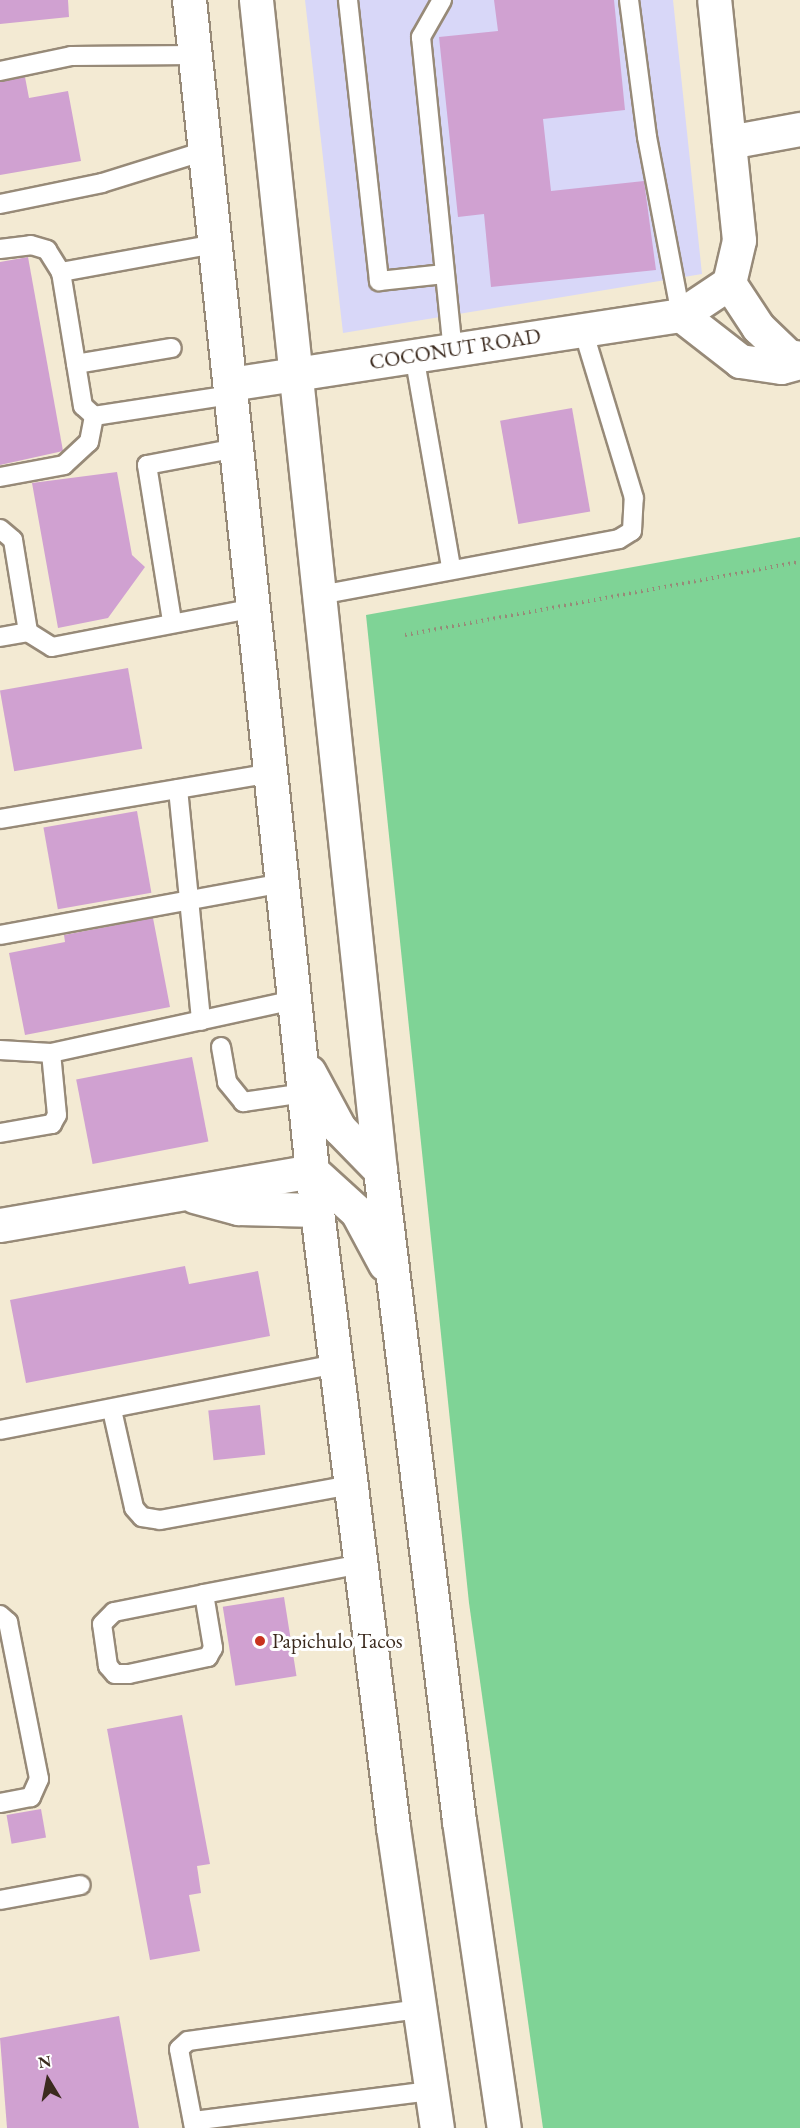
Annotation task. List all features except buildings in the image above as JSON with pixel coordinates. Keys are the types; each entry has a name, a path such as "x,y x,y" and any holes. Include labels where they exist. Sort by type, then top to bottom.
{"main road":[{"path":"189,0 312,1171 361,1564 437,2128"},
{"path":"256,0 393,1278 459,1821 504,2128"},
{"path":"714,0 739,240 729,283 681,315 740,361 781,367 800,360"},
{"path":"729,142 800,129"},
{"path":"729,283 758,327 788,356 800,360"},
{"name":"COCONUT ROAD","path":"231,390 296,374 681,315"},
{"path":"301,1057 339,1128 356,1151 381,1170"},
{"path":"312,1171 357,1212 393,1278"},
{"path":"0,1225 312,1171"},
{"path":"184,1193 238,1208 317,1210"}],"lane":[{"path":"348,0 379,281 445,274"},
{"path":"442,0 421,37 453,350"},
{"path":"629,0 647,137 681,315"},
{"path":"0,71 71,56 195,55"},
{"path":"0,204 102,183 205,151"},
{"path":"61,272 215,244"},
{"path":"0,249 47,249 61,272 83,406 94,416"},
{"path":"320,595 451,568 619,539 632,531 634,498 583,330"},
{"path":"76,364 171,348"},
{"path":"414,355 451,568"},
{"path":"94,416 231,390"},
{"path":"0,477 64,465 89,442 94,416"},
{"path":"172,621 147,465 237,448"},
{"path":"0,529 13,540 28,632"},
{"path":"0,637 28,632 52,647 172,621 254,608"},
{"path":"0,819 271,773"},
{"path":"178,789 201,1021"},
{"path":"0,935 283,883"},
{"path":"0,1050 51,1053 295,1000"},
{"path":"221,1047 227,1082 243,1102 305,1093"},
{"path":"0,1133 52,1124 57,1115 51,1053"},
{"path":"0,1430 112,1410 336,1364"},
{"path":"112,1410 134,1508 142,1517 160,1520 351,1485"},
{"path":"204,1594 213,1648 208,1657 129,1674 115,1674 108,1666 102,1624 114,1612 204,1594 361,1564"},
{"path":"0,1615 8,1622 39,1779 31,1797 0,1803"},
{"path":"0,1900 81,1884"},
{"path":"420,2009 188,2041 179,2049 193,2124 431,2091"}],"path":[{"path":"405,635 800,562"}],"shaded area":[{"path":"305,0 673,0 702,274 343,333"}],"green space":[{"path":"800,537 800,2128 543,2128 469,1603 366,615"}],"place":[{"name":"Papichulo Tacos","path":"260,1641"}]}
